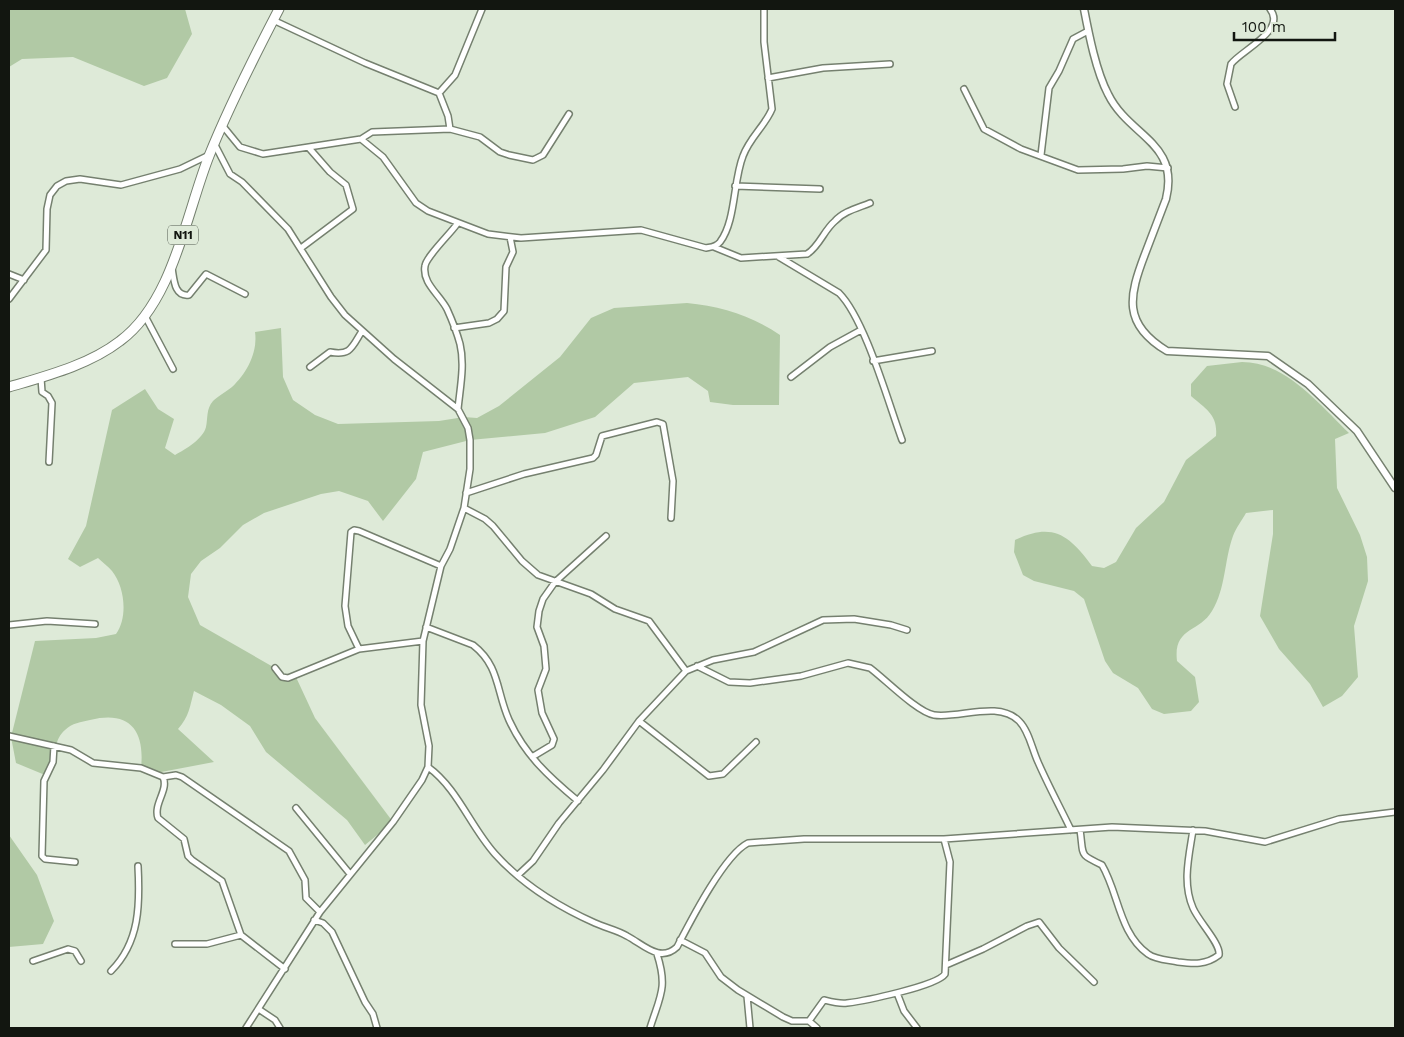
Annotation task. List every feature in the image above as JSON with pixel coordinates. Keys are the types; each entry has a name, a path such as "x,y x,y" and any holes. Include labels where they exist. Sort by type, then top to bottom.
{"highway":[{"name":"N11","path":"9,387 41,378 93,357 121,341 145,316 172,267 222,125 279,9"}],"street":[{"path":"439,93 455,76 482,9"},
{"path":"714,247 720,242 729,220 739,167 748,143 772,109 764,33 764,9"},
{"path":"1084,9 1088,31 1107,93 1115,107 1163,155 1169,168 1169,187 1166,199 1133,286 1133,310 1144,332 1167,351 1268,356 1308,384 1357,431 1395,488"},
{"path":"1235,107 1227,84 1230,64 1266,35 1274,24 1275,19 1270,9"},
{"path":"273,20 439,93 448,116 450,129"},
{"path":"1041,155 1049,88 1059,71 1073,39 1088,31"},
{"path":"768,78 823,68 890,64"},
{"path":"964,89 984,129 1020,149 1041,155 1078,170 1123,169 1147,166 1169,168"},
{"path":"222,125 240,147 250,152 263,154 361,139 372,132 450,129 480,136 500,152 533,160 543,154 569,114"},
{"path":"361,139 383,157 416,203 428,211 457,224 488,234 510,237 545,237 641,230 706,248 714,247 740,258 779,257 807,254 813,250 834,222 849,211 870,203"},
{"path":"215,144 230,174 242,182 277,216 331,297 362,331 458,409 468,428 470,440 464,508 453,542 441,566 423,641 421,705 429,746 428,767 422,780 393,822 314,920 260,1010 246,1028"},
{"path":"300,248 353,209 346,185 330,172 310,148"},
{"path":"9,300 46,250 47,209 50,195 57,186 66,181 80,179 110,185 134,182 152,175 180,169 210,155"},
{"path":"735,186 820,189"},
{"path":"457,224 444,242 429,256 425,263 424,273 427,282 446,306 462,358 458,409"},
{"path":"454,328 489,323 497,319 504,311 506,267 513,252 510,237"},
{"path":"779,257 839,293 846,300 861,330 902,440"},
{"path":"172,267 174,282 180,293 184,296 189,295 206,274 245,294"},
{"path":"9,274 24,280"},
{"path":"145,316 173,369"},
{"path":"791,377 830,347 861,330"},
{"path":"310,367 330,352 345,353 349,351 362,331"},
{"path":"873,361 932,351"},
{"path":"41,378 42,392 48,396 52,403 48,462"},
{"path":"466,493 524,474 593,458 596,455 602,436 657,422 662,424 673,481 671,518"},
{"path":"464,508 485,519 493,526 530,570 546,580 591,594 615,608 649,621 686,670"},
{"path":"359,649 346,616 351,532 354,530 359,531 441,566"},
{"path":"532,756 554,741 539,701 538,690 546,669 544,646 537,627 543,600 555,582 606,536"},
{"path":"518,875 533,860 559,823 639,721 686,670 754,652 823,620 854,619 891,625 907,630"},
{"path":"9,626 33,622 95,624"},
{"path":"426,626 473,645 490,663 508,718 532,756 543,772 578,801"},
{"path":"275,668 282,677 288,678 359,649 423,641"},
{"path":"697,666 721,680 750,683 800,676 848,662 870,668 925,712 953,716 988,711 1011,715 1020,722 1028,736 1038,762 1071,830"},
{"path":"639,721 709,776 724,774 756,742"},
{"path":"9,736 71,750 93,763 141,768 163,777 176,775 182,777 288,851 305,880 306,898 320,912"},
{"path":"54,746 53,762 44,781 42,856 54,860 75,862"},
{"path":"428,767 443,778 494,853 518,875 555,902 597,924 626,935 657,954 670,953 732,856 741,846 748,843 804,839 944,839 1112,827 1193,830 1265,842 1339,819 1395,812"},
{"path":"163,777 164,785 157,807 158,818 184,839 188,856 222,882 241,935 284,969"},
{"path":"296,808 350,874"},
{"path":"1080,830 1084,855 1087,860 1102,866 1131,935 1149,954 1162,959 1200,964 1213,960 1219,955 1220,950 1219,945 1203,926 1193,906 1188,889 1187,873 1193,830"},
{"path":"809,1021 824,1000 848,1003 897,993 943,978 946,965 950,862 949,850 944,839"},
{"path":"111,971 121,961 133,938 140,898 138,866"},
{"path":"314,920 323,924 332,932 365,1002 373,1014 377,1028"},
{"path":"946,965 1039,922 1059,948 1094,982"},
{"path":"175,944 207,944 241,935"},
{"path":"680,940 705,953 721,977 747,996 792,1021 809,1021 817,1028"},
{"path":"33,961 68,949 74,951 81,961"},
{"path":"650,1028 662,995 663,976 657,954"},
{"path":"897,993 904,1011 917,1028"},
{"path":"747,996 750,1028"},
{"path":"260,1010 276,1020 280,1028"}],"green space":[{"path":"9,9 185,9 192,34 167,78 144,86 73,57 22,59 9,67"},
{"path":"687,303 724,309 736,313 758,322 780,335 779,405 733,405 710,402 708,391 688,377 634,383 595,417 545,433 470,440 423,452 416,479 383,521 368,501 339,491 321,494 264,513 243,525 220,548 201,561 191,574 188,597 200,625 275,668 282,677 295,675 315,718 393,822 365,845 347,820 266,752 250,726 221,705 194,691 187,716 178,729 214,762 156,773 141,768 142,755 140,743 132,726 125,721 115,718 104,718 77,723 65,730 59,737 52,763 45,775 16,763 11,737 35,641 96,638 116,634 122,620 123,602 120,585 110,569 98,558 80,567 68,559 86,526 112,410 145,389 158,409 174,419 165,448 175,455 198,440 206,427 208,410 211,404 232,387 247,369 255,347 255,332 281,328 283,377 293,400 315,415 338,424 439,421 464,417 477,418 499,406 560,357 591,318 614,308"},
{"path":"1242,362 1258,364 1273,369 1287,377 1314,398 1349,433 1335,439 1337,488 1360,535 1367,557 1368,581 1354,626 1358,677 1342,696 1323,707 1310,684 1279,649 1260,616 1273,534 1273,510 1246,513 1233,536 1217,602 1207,618 1183,636 1177,650 1177,661 1195,677 1199,702 1191,711 1164,714 1152,709 1138,688 1113,673 1105,661 1084,599 1074,591 1034,581 1023,575 1014,552 1015,540 1040,532 1050,532 1068,539 1092,566 1104,568 1116,562 1136,528 1164,502 1186,460 1216,436 1215,423 1210,413 1191,396 1191,384 1207,366"},
{"path":"9,835 37,875 54,921 43,944 9,947"}]}
